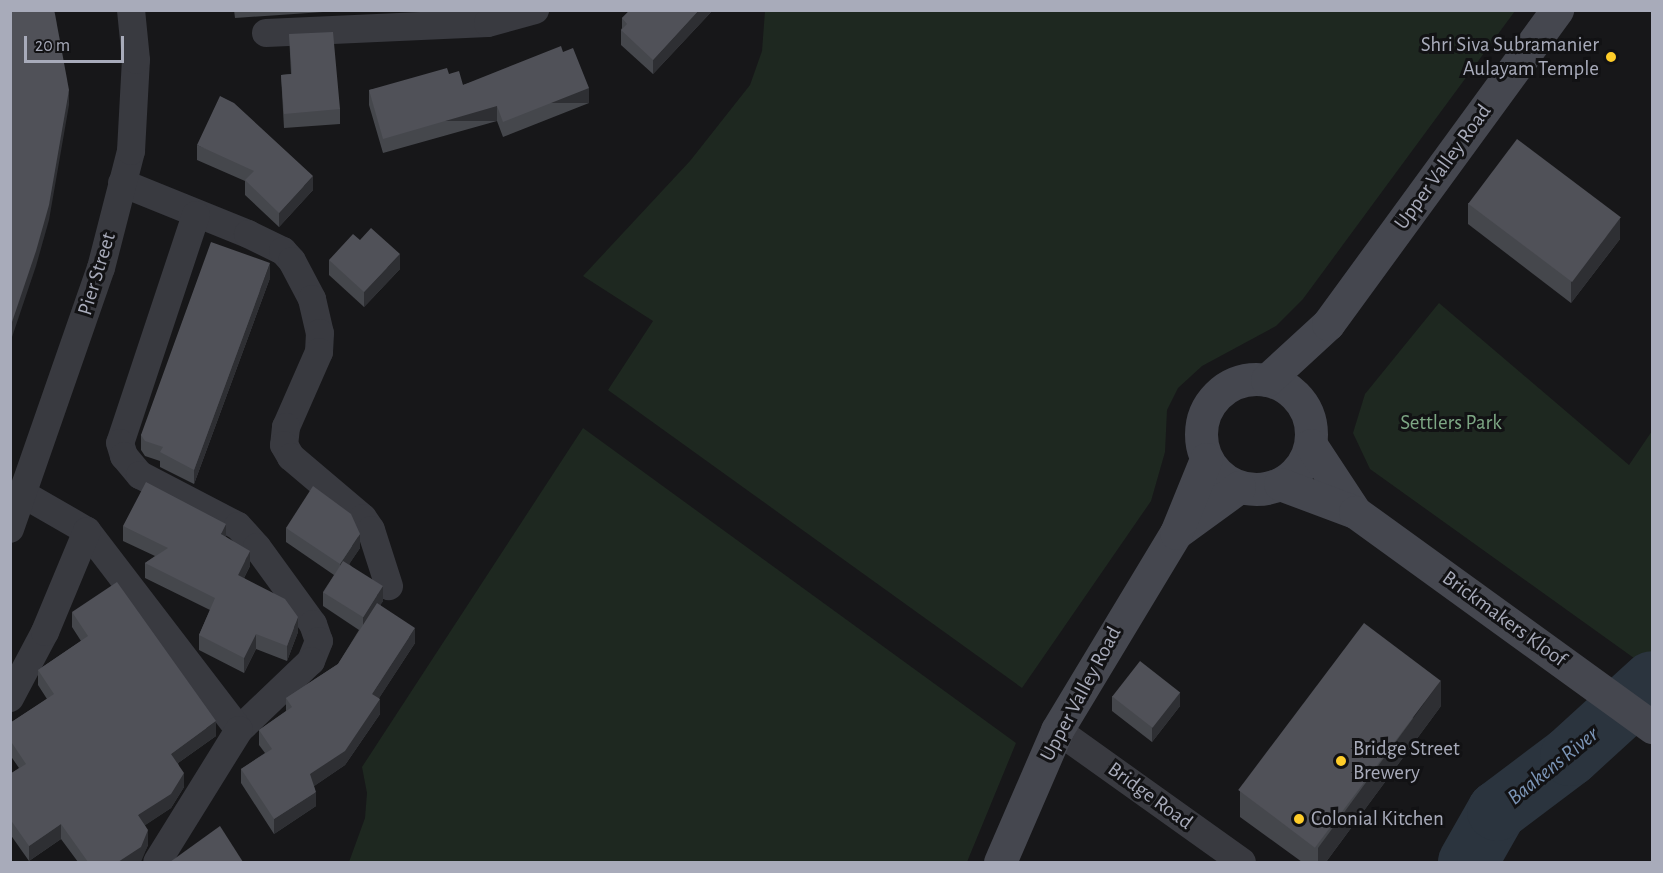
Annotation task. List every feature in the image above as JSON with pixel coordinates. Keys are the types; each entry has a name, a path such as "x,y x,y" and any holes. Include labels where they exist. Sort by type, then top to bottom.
{"street":[{"name":"Pier Street","path":"10,529 100,268 131,151 136,60 131,10"},
{"path":"266,33 488,23 536,10"},
{"name":"Upper Valley Road","path":"1267,380 1328,324 1557,10"},
{"path":"122,183 278,248 292,261 317,314 319,352 286,427 284,445 291,458 363,518 371,530 389,586"},
{"path":"157,862 239,730 311,661 319,641 314,624 257,547 238,526 140,475 124,456 120,443 196,215"},
{"name":"Upper Valley Road","path":"1299,399 1328,324"},
{"path":"1267,380 1285,387 1299,399 1307,413 1311,445 1303,464 1281,483 1267,488 1239,487 1220,476 1206,459 1201,424 1207,408 1233,384 1267,380"},
{"name":"Brickmakers Kloof","path":"1311,445 1355,512"},
{"name":"Upper Valley Road","path":"1000,862 1057,730 1176,534 1206,459"},
{"name":"Brickmakers Kloof","path":"1281,483 1355,512 1653,727"},
{"name":"Upper Valley Road","path":"1176,534 1239,487"},
{"path":"23,494 87,531 239,730"},
{"path":"10,699 45,632 87,531"},
{"name":"Bridge Road","path":"1057,730 1242,862"}],"green space":[{"path":"765,10 1515,11 1303,299 1276,326 1202,366 1178,388 1167,410 1165,452 1151,501 1022,688 608,390 653,321 583,276 690,161 750,85 762,51"},
{"name":"Settlers Park","path":"1439,303 1629,465 1652,431 1652,671 1370,469 1353,433 1365,394"},
{"path":"583,428 1016,743 967,862 349,862 365,818 367,793 362,767"}],"building":[{"path":"10,10 54,10 69,90 49,205 10,328"},
{"path":"630,10 699,10 653,60 621,30 627,24 622,18"},
{"path":"333,32 340,109 284,114 281,75 292,74 289,34"},
{"path":"561,46 563,52 573,48 589,88 503,122 497,106 383,139 369,90 447,68 449,74 459,71 463,85"},
{"path":"220,96 234,103 313,176 279,213 245,180 254,171 197,145"},
{"path":"1517,139 1621,217 1572,282 1468,204"},
{"path":"371,228 400,254 364,292 329,260 353,234 360,240"},
{"path":"211,242 270,263 194,470 160,452 163,447 145,441 141,435"},
{"path":"146,482 226,524 221,534 250,551 238,575 285,599 298,617 287,646 256,634 244,658 199,635 215,598 145,563 168,548 123,526"},
{"path":"313,486 351,514 360,534 340,564 286,528"},
{"path":"343,561 383,586 363,617 323,592"},
{"path":"117,582 216,721 171,754 184,773 171,794 138,815 148,830 141,847 118,862 88,862 61,824 29,846 10,819 10,774 26,764 10,740 10,723 54,694 38,670 88,636 72,612"},
{"path":"377,603 415,628 372,694 380,699 345,751 310,774 316,792 274,819 241,769 272,749 259,730 292,707 286,698 338,664"},
{"name":"Bridge Street Brewery","path":"1364,623 1441,681 1315,848 1238,790"},
{"path":"1140,661 1180,692 1152,728 1112,696"},
{"path":"220,826 243,862 170,862"}],"waterway":[{"name":"Baakens River","path":"1468,862 1497,811 1570,756 1652,681"}],"place":[{"name":"Shri Siva Subramanier Aulayam Temple","path":"1611,57"},
{"name":"Bridge Street Brewery","path":"1341,761"},
{"name":"Colonial Kitchen","path":"1299,819"}]}
